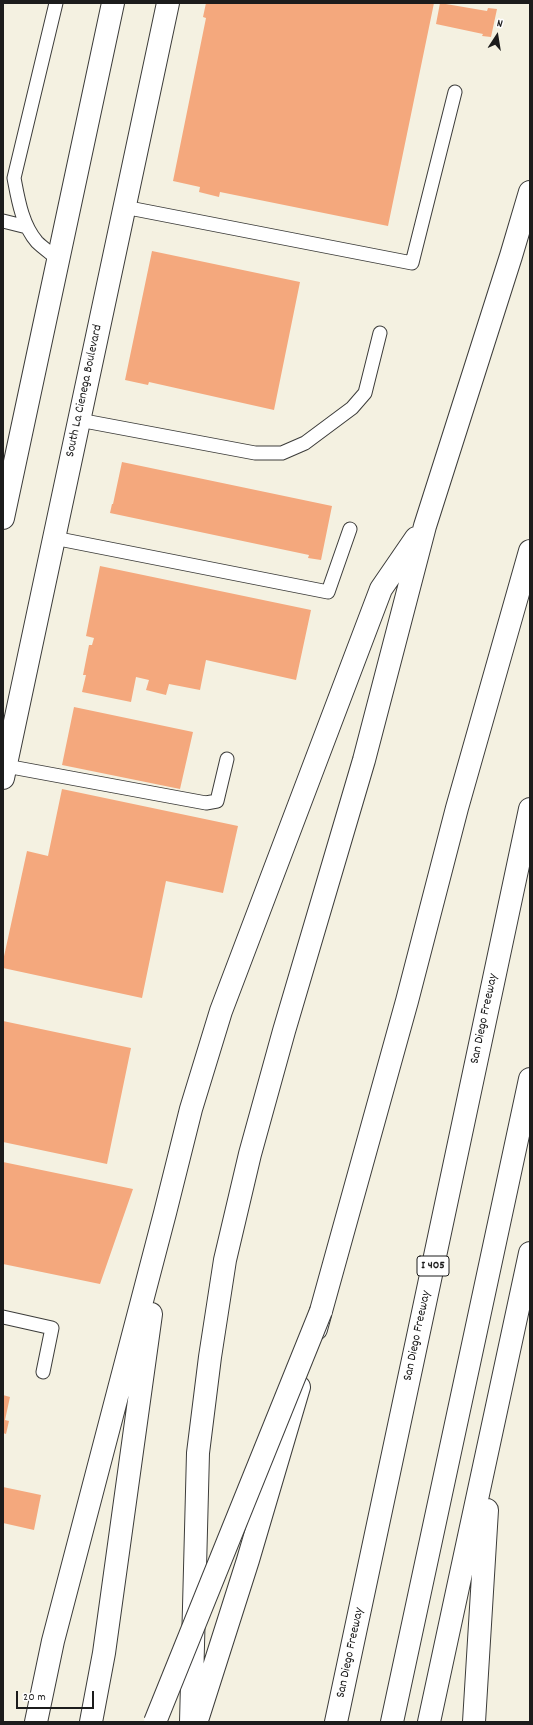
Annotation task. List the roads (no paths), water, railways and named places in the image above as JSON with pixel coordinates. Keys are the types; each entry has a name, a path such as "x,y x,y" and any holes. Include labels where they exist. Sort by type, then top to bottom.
{"main road":[{"path":"3,518 113,3"},
{"name":"South La Cienega Boulevard","path":"4,772 168,3"},
{"path":"191,1722 198,1453 210,1357 225,1260 250,1154 284,1031 364,760 425,526 530,192"},
{"path":"36,1722 53,1641 165,1214 190,1109 220,1011 381,590 425,526"},
{"path":"196,1722 248,1560 321,1311 407,1000 457,808 530,551"},
{"name":"San Diego Freeway","path":"336,1722 530,809"},
{"path":"392,1722 530,1079"},
{"path":"91,1722 104,1653 165,1214"},
{"path":"430,1722 530,1253"},
{"path":"155,1722 321,1311"},
{"path":"474,1722 490,1441"}],"lane":[{"path":"56,3 14,178 20,205 28,227 37,242 59,260"},
{"path":"124,207 412,263 455,92"},
{"path":"3,221 28,227"},
{"path":"79,420 255,453 282,453 305,443 352,408 365,393 380,333"},
{"path":"54,538 328,592 350,529"},
{"path":"4,772 206,803 217,801 227,759"},
{"path":"3,1317 52,1328 43,1372"}]}
